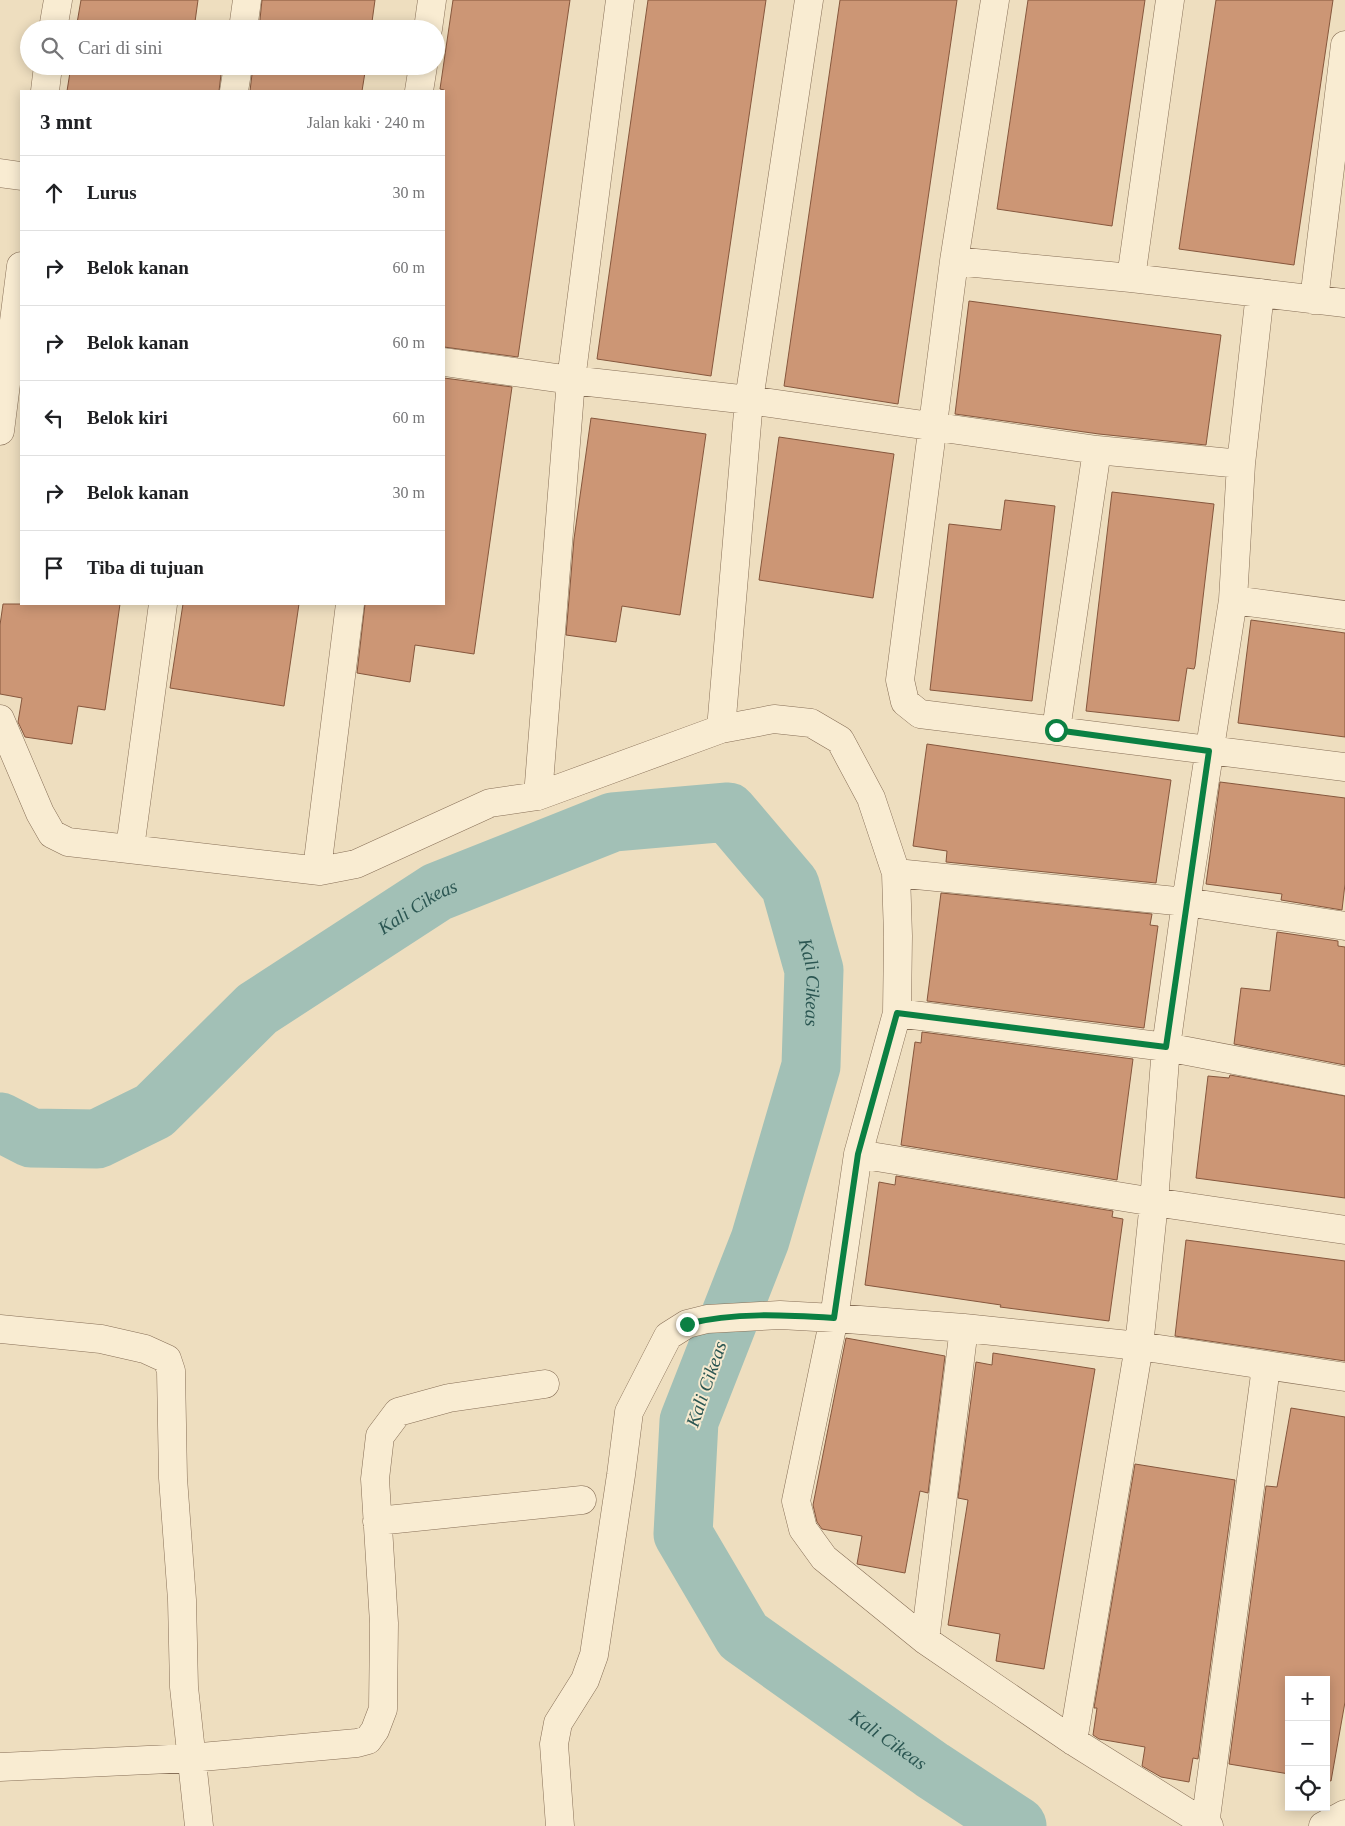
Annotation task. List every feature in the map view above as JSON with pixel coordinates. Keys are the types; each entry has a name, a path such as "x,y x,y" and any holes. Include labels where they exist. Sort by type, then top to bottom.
{"street":[{"path":"55,20 58,0"},
{"path":"244,20 247,0"},
{"path":"429,20 432,0"},
{"path":"538,796 571,380 620,0"},
{"path":"721,729 749,400 809,0"},
{"path":"995,0 954,261 932,428 900,680 905,702 920,714 1345,767"},
{"path":"1131,278 1170,0"},
{"path":"1314,300 1345,45"},
{"path":"45,90 47,75"},
{"path":"234,90 237,75"},
{"path":"419,90 422,75"},
{"path":"0,173 20,176"},
{"path":"954,261 1131,278 1345,303"},
{"path":"0,431 19,308 20,287"},
{"path":"1073,1741 1139,1346 1154,1202 1166,1047 1186,902 1233,600 1240,464 1260,293"},
{"path":"445,362 571,380 749,400 932,428 1097,450 1240,464"},
{"path":"1056,730 1097,450"},
{"path":"1233,600 1345,615"},
{"path":"130,848 163,605"},
{"path":"316,869 350,605"},
{"path":"0,719 40,813 52,834 68,842 316,869 320,871 356,864 490,803 538,796 721,729 774,719 811,724 840,740 871,798 896,873 898,936 897,1013 858,1154 834,1318 796,1501 803,1529 824,1558 925,1640 1073,1741 1207,1825 1266,1367"},
{"path":"896,873 1186,902 1345,926"},
{"path":"897,1013 1166,1047 1345,1081"},
{"path":"858,1154 1154,1202 1345,1230"},
{"path":"560,1826 554,1744 558,1723 585,1680 594,1655 629,1412 668,1336 687,1324 707,1319 780,1315 964,1328 1139,1346 1266,1367 1345,1377"},
{"path":"925,1640 964,1328"},
{"path":"0,1330 101,1339 146,1349 167,1359 170,1371 173,1478 182,1600 184,1687 190,1758 199,1826"},
{"path":"0,1767 190,1758 357,1743 368,1740 375,1730 383,1709 384,1623 375,1479 380,1436 398,1412 449,1398 545,1384"},
{"path":"378,1521 582,1500"},
{"path":"1323,1826 1345,1814"}],"building":[{"path":"81,0 198,0 195,20 78,20"},
{"path":"262,0 375,0 372,20 260,20"},
{"path":"453,0 570,0 518,357 445,347 445,90 440,89 442,75 445,75 445,55"},
{"path":"648,0 766,0 711,376 597,359"},
{"path":"840,0 957,0 898,404 784,386"},
{"path":"1028,0 1145,0 1112,226 997,209"},
{"path":"1216,0 1333,0 1294,265 1179,249"},
{"path":"70,75 221,75 219,90 67,90"},
{"path":"252,75 365,75 362,90 250,90"},
{"path":"969,301 1221,335 1206,445 1099,434 955,414"},
{"path":"445,378 512,387 474,654 415,645 410,682 357,673 365,605 445,605"},
{"path":"591,418 706,434 680,615 622,606 616,642 566,635 574,539"},
{"path":"779,437 894,454 873,598 759,580"},
{"path":"1112,492 1214,504 1195,666 1194,669 1187,668 1179,721 1086,711"},
{"path":"1005,500 1055,506 1032,701 930,690 949,524 1001,530"},
{"path":"3,604 120,605 105,710 78,706 72,744 25,737 18,722 22,698 0,694 0,625"},
{"path":"183,605 299,605 284,706 170,688"},
{"path":"1251,620 1345,633 1345,737 1238,723"},
{"path":"927,744 1171,780 1156,883 946,862 947,851 913,846"},
{"path":"1220,782 1345,798 1345,884 1342,910 1281,900 1282,894 1206,884"},
{"path":"941,893 1152,914 1150,925 1158,926 1144,1028 927,1001"},
{"path":"1277,932 1338,941 1338,946 1345,947 1345,1065 1234,1044 1241,988 1270,991"},
{"path":"922,1032 1133,1059 1117,1180 901,1145 915,1042 921,1043"},
{"path":"1230,1075 1345,1096 1345,1198 1196,1178 1208,1076 1229,1078"},
{"path":"896,1176 1113,1211 1112,1217 1123,1219 1109,1321 1000,1307 1001,1305 865,1285 879,1182 895,1185"},
{"path":"1186,1240 1345,1261 1345,1361 1175,1336"},
{"path":"846,1338 945,1356 928,1493 920,1491 905,1573 857,1564 862,1536 822,1529 817,1522 813,1505"},
{"path":"993,1353 1095,1369 1044,1669 996,1661 1000,1634 948,1625 968,1500 958,1498 976,1362 992,1365"},
{"path":"1291,1408 1345,1417 1345,1702 1331,1781 1330,1676 1285,1676 1285,1773 1229,1764 1266,1486 1277,1487"},
{"path":"1135,1464 1235,1480 1198,1759 1193,1758 1189,1782 1161,1777 1142,1766 1145,1747 1099,1739 1093,1735 1097,1708 1094,1708"}],"waterway":[{"name":"Kali Cikeas","path":"0,1122 31,1138 97,1139 154,1111 257,1009 437,892 613,822 728,812 790,885 814,970 811,1066 760,1240 689,1421 683,1534 743,1636 932,1770 1017,1826"}],"route":[{"path":"687,1324 707,1319 780,1315 834,1318 858,1154 897,1013 1166,1047 1209,751 1056,730"}]}
